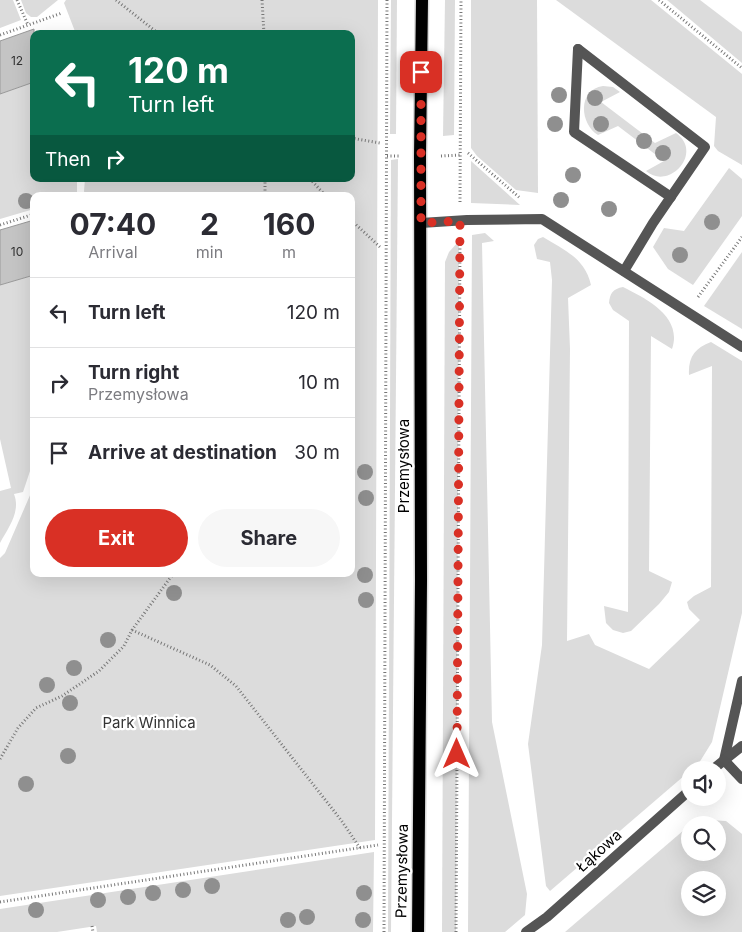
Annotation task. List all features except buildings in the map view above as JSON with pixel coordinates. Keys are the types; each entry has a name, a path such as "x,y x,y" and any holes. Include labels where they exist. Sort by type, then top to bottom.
{"main road":[{"name":"Przemysłowa","path":"418,932 422,0"}],"lane":[{"path":"624,271 705,147 578,49 574,132 671,197"},
{"path":"421,223 542,219 686,313 742,347"},
{"path":"724,760 742,681"},
{"path":"724,760 742,746"},
{"path":"724,760 742,779"},
{"name":"Łąkowa","path":"526,932 547,917 681,798"}],"path":[{"path":"17,0 28,25"},
{"path":"116,0 154,30"},
{"path":"262,0 264,30"},
{"path":"384,932 387,0"},
{"path":"456,932 461,0"},
{"path":"659,0 742,68"},
{"path":"0,35 62,13"},
{"path":"355,139 380,143"},
{"path":"313,182 322,192"},
{"path":"0,225 30,215"},
{"path":"355,224 380,247"},
{"path":"686,313 742,237"},
{"path":"0,759 18,728 36,708 62,696 99,671 124,646 132,630 171,577"},
{"path":"132,630 210,666 236,686 341,820 360,848"},
{"path":"0,902 378,845"},
{"path":"92,926 93,932"}],"green space":[{"path":"0,0 13,0 21,20 0,28"},
{"path":"21,0 58,0 37,17 31,17 26,13"},
{"name":"Park Winnica","path":"66,0 378,0 375,840 0,896 0,558 5,553 30,495 30,577 355,577 355,192 84,191 85,182 355,182 355,30 74,30 64,3"},
{"path":"391,0 397,0 396,134 390,134"},
{"path":"445,0 455,0 454,135 443,136"},
{"path":"471,0 537,0 538,193 516,190 477,156 471,148"},
{"path":"556,0 651,0 742,74 742,165 718,151 714,146 716,117"},
{"path":"667,0 700,0 742,32 742,63"},
{"path":"30,83 30,182 77,182 77,192 30,192 30,210 0,219 0,94"},
{"path":"603,86 613,87 620,92 601,102 655,143 676,133 684,141 685,159 680,167 673,173 655,176 646,171 664,161 618,126 598,135 592,130 585,116 585,100 595,89"},
{"path":"398,159 391,932 388,932 391,160"},
{"path":"471,161 520,205 471,203"},
{"path":"729,168 742,179 742,216 693,285 668,269 653,247 664,228 684,231"},
{"path":"485,233 494,241 482,243 492,722 527,894 525,915 505,932 468,932 472,235"},
{"path":"543,237 579,261 591,285 568,298 570,349 567,641 589,634 595,645 649,669 700,620 689,609 687,602 711,587 712,366 689,375 689,369 691,358 697,350 711,342 742,361 742,613 712,742 700,761 681,761 681,778 550,891 546,886 528,744 542,645 552,280 550,262 537,259 534,245 538,239"},
{"path":"459,241 456,932 442,932 445,262 449,252"},
{"path":"742,252 742,329 704,306"},
{"path":"30,276 30,471 23,492 14,494 16,501 15,513 0,543 0,491 11,488 0,439 0,285"},
{"path":"623,287 661,310 668,318 674,338 672,349 651,336 649,571 672,582 669,592 659,604 631,631 623,633 613,630 606,623 604,606 628,612 629,321 613,310 609,303 613,292"},
{"path":"726,821 742,834 742,932 565,932 681,833 681,861 726,861"},
{"path":"374,852 373,932 97,932 96,926 57,932 0,932 0,909"}],"route":[{"path":"421,72 421,223 460,221 457,754"}]}
